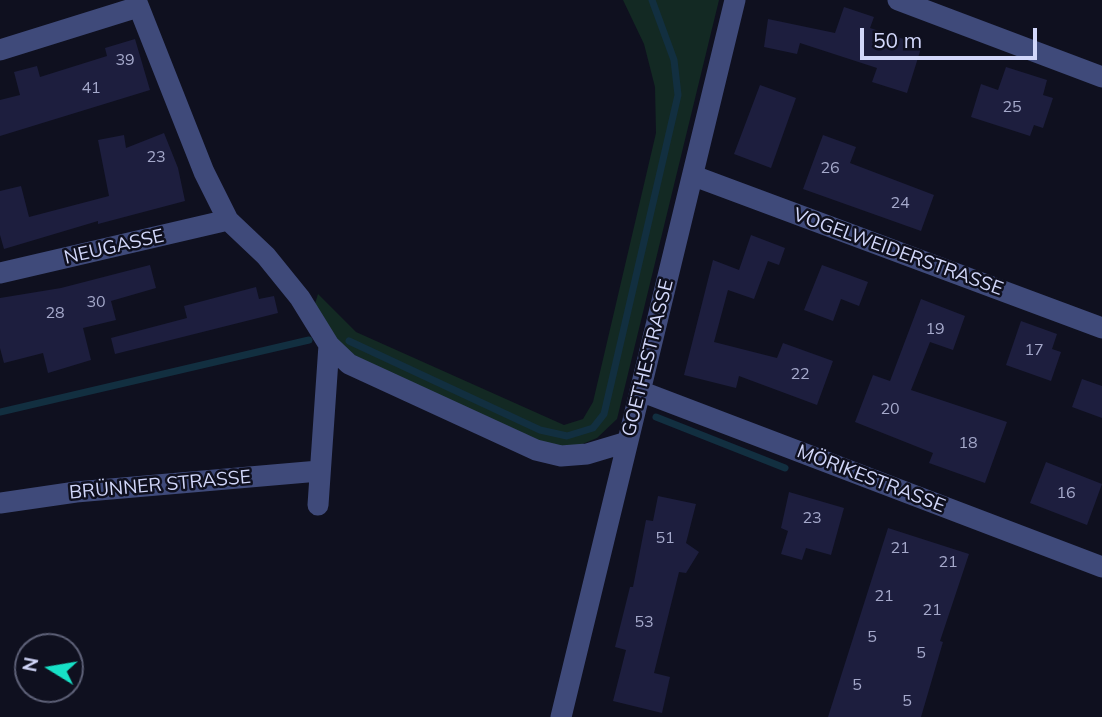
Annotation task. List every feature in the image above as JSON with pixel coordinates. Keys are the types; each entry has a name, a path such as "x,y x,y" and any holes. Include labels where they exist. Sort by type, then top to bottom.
{"street":[{"name":"GOETHESTRASSE","path":"561,717 735,0"},
{"path":"898,0 1102,77"},
{"path":"0,50 137,3 204,172 228,220 266,256 292,287 329,345 349,364 536,450 561,456 587,454 627,442"},
{"name":"VOGELWEIDERSTRASSE","path":"694,176 1102,328"},
{"name":"NEUGASSE","path":"0,273 228,220"},
{"path":"318,505 329,345"},
{"name":"MÖRIKESTRASSE","path":"640,391 1102,567"},
{"name":"BRÜNNER STRASSE","path":"0,503 76,492 319,471"}],"green space":[{"path":"623,0 719,0 617,419 597,438 580,445 561,448 538,443 355,358 334,337 314,307 318,294 356,332 564,425 583,419 593,402 656,133 655,87 644,44"}],"building":[{"path":"844,7 874,17 870,28 922,45 907,93 872,82 877,68 800,43 797,54 764,47 768,19 835,33"},
{"path":"135,39 150,90 0,136 0,100 20,95 14,72 37,66 40,77 107,56 105,48"},
{"path":"1006,67 1047,80 1043,95 1053,98 1043,128 1034,125 1030,136 971,117 981,84 998,90"},
{"path":"760,85 796,98 771,168 734,154"},
{"path":"164,133 178,168 185,201 98,224 98,221 4,249 0,235 0,191 21,186 29,217 109,196 98,140 124,135 126,148"},
{"path":"823,135 856,147 850,163 934,195 921,231 803,189"},
{"path":"751,235 785,248 779,265 768,261 754,299 728,290 714,342 777,358 783,343 833,361 817,405 739,376 736,388 684,375 713,260 739,270"},
{"path":"150,265 156,288 111,301 116,320 83,328 91,360 48,373 43,353 4,363 0,348 0,298 61,288"},
{"path":"822,265 868,282 859,306 841,299 833,321 804,310"},
{"path":"256,287 259,299 274,296 278,313 115,354 111,338 187,318 184,306"},
{"path":"921,299 965,316 953,350 930,342 911,390 1007,422 985,483 929,463 933,453 855,422 873,375 890,381"},
{"path":"1021,321 1057,334 1052,349 1061,352 1051,381 1006,365"},
{"path":"1082,379 1102,386 1102,418 1072,407"},
{"path":"1046,462 1102,484 1087,525 1030,503"},
{"path":"789,492 844,508 831,555 806,548 802,560 781,554 788,531 781,528"},
{"path":"658,496 696,504 686,543 699,552 686,573 679,572 654,673 670,677 662,713 613,701 626,650 615,647 630,587 633,587 646,520 653,521"},
{"path":"888,528 969,554 940,641 943,642 921,717 828,717"}],"waterway":[{"path":"349,341 540,430 567,436 593,428 604,414 678,95 674,60 652,0"},
{"path":"0,412 309,340"},
{"path":"656,417 785,468"}]}
